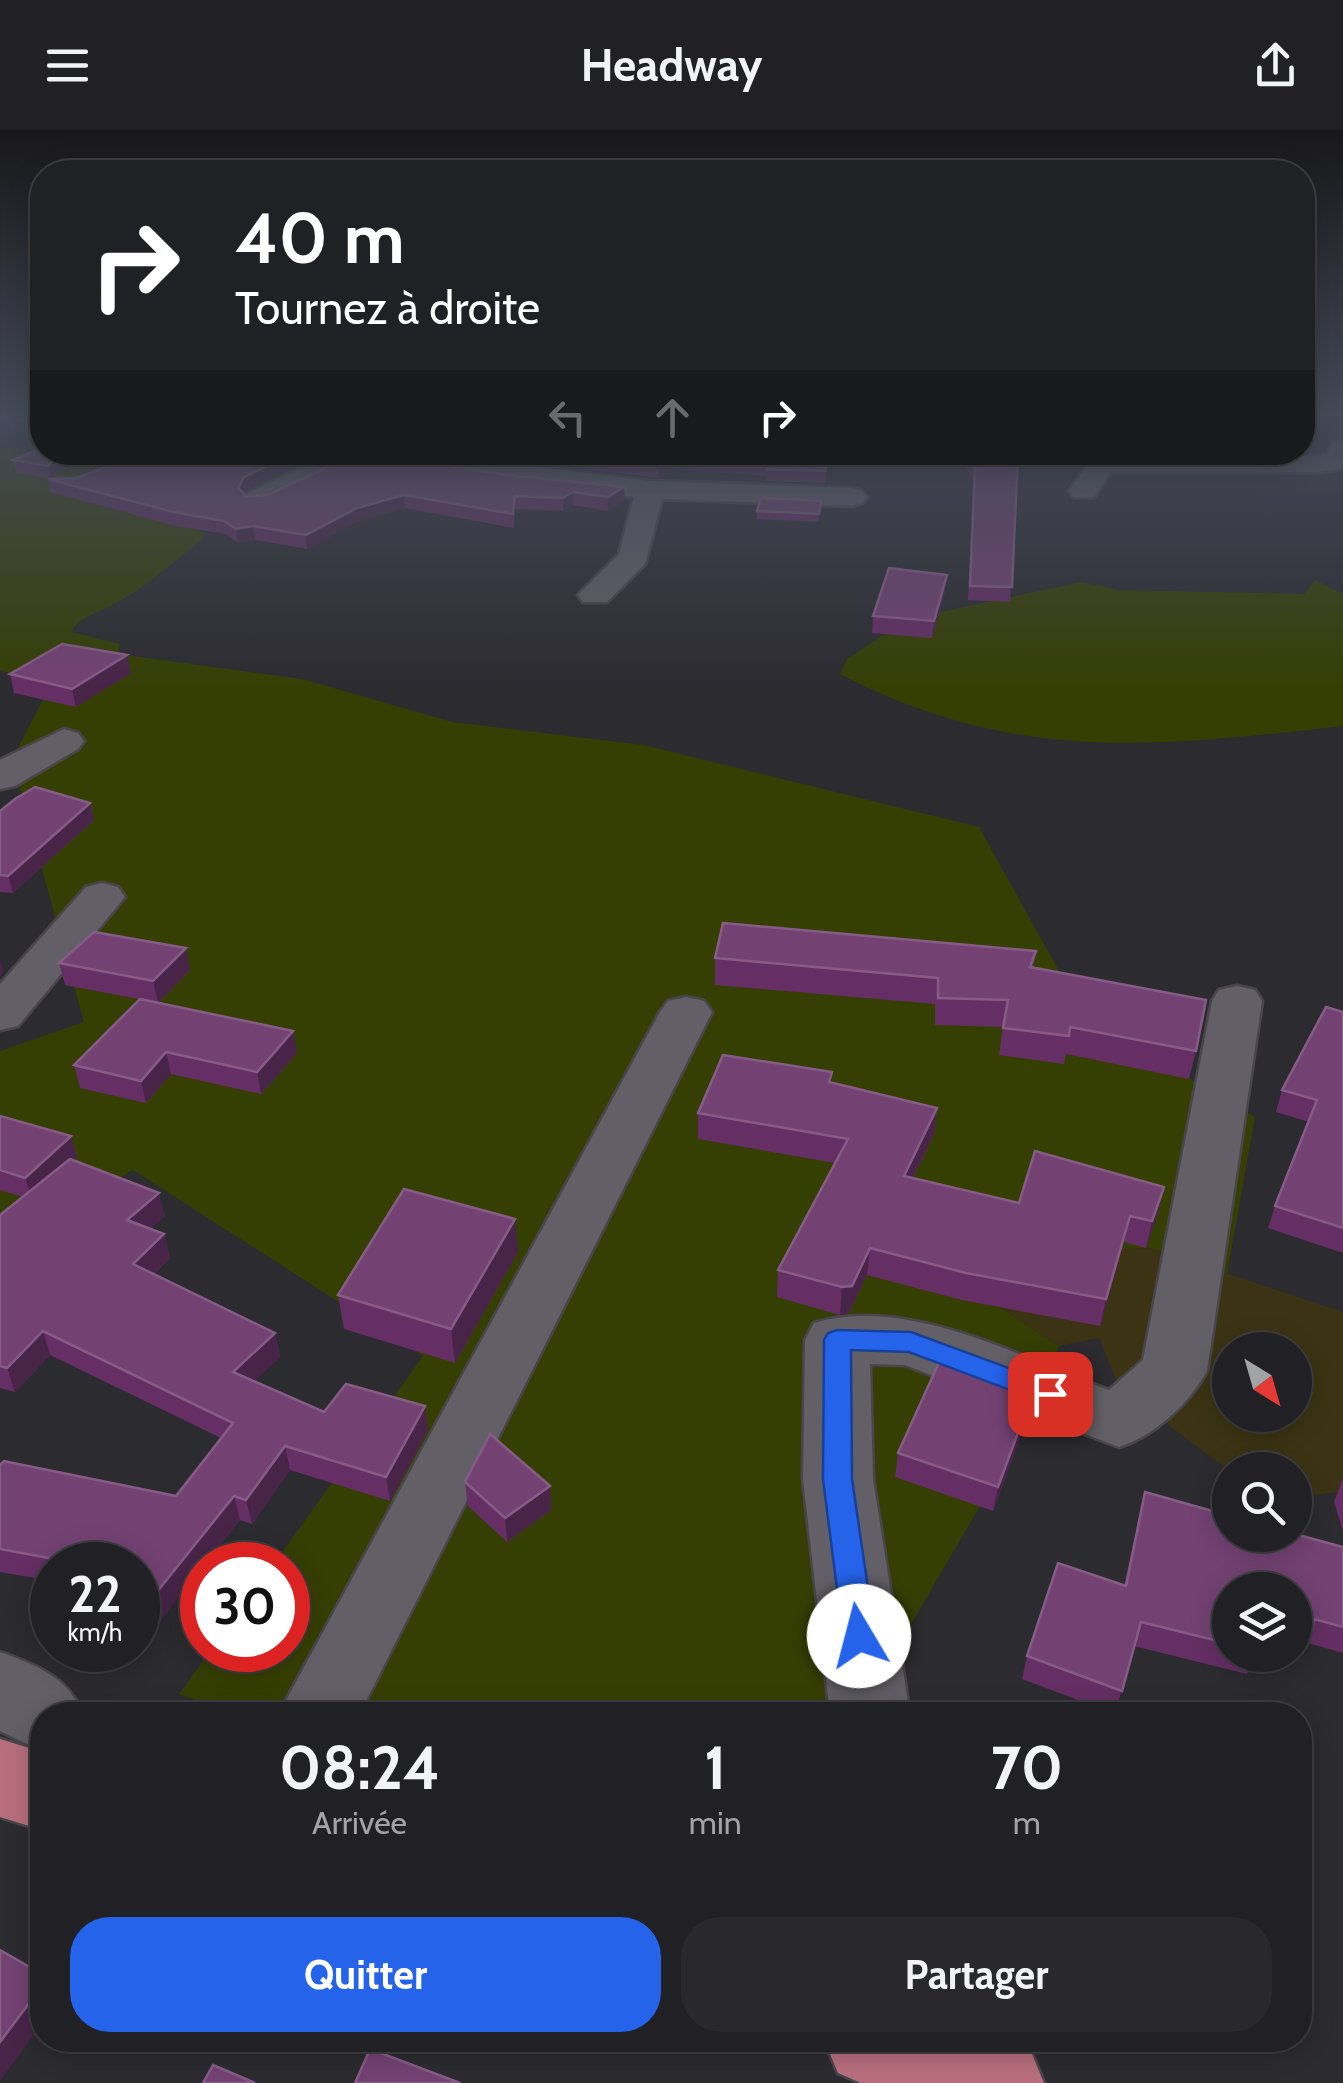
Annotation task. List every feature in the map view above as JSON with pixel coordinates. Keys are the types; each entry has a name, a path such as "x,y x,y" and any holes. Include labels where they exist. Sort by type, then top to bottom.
{"highway":[{"path":"0,1778 30,1787"},
{"path":"906,2052 996,2083"}],"street":[{"path":"595,595 634,557 647,504"},
{"path":"0,778 64,741"},
{"path":"0,1015 102,897"},
{"path":"868,1702 838,1479 837,1340 911,1342 1119,1421 1174,1371 1238,1001"},
{"path":"325,1702 686,1012"},
{"path":"0,1687 30,1706"}],"green space":[{"path":"0,504 148,504 189,517 203,531 204,539 131,595 84,619 71,632 120,644 118,654 302,679 452,722 643,745 979,827 1084,1016 1255,1117 1227,1274 1151,1248 989,1255 964,1284 1059,1346 1001,1470 866,1702 201,1702 179,1694 195,1672 310,1672 310,1542 290,1542 423,1356 133,1170 0,1247 0,1051 84,1022 12,759 50,686 0,670"},
{"path":"1315,580 1343,594 1343,726 1147,743 1026,736 965,723 904,703 840,674 847,659 907,619 1081,582 1120,590 1304,594"}],"sand":[{"path":"1151,1248 1343,1312 1343,1491 1312,1496 1312,1452 1212,1452 1212,1458 1120,1389 1099,1338 1059,1346 963,1283 989,1255"}],"building":[{"path":"143,504 371,504 306,535 253,526 236,529 224,521"},
{"path":"456,504 514,504 513,514"},
{"path":"759,504 821,504 819,514 757,511"},
{"path":"973,504 1016,504 1012,587 970,586"},
{"path":"889,568 947,575 934,621 873,616"},
{"path":"62,644 127,655 72,689 10,674"},
{"path":"35,787 90,803 8,876 0,875 0,811"},
{"path":"723,923 1036,951 1030,967 1206,1000 1196,1051 1070,1027 1069,1036 1003,1028 1008,1000 938,998 938,978 715,958"},
{"path":"94,932 186,948 153,981 59,963"},
{"path":"140,999 293,1031 257,1072 166,1052 141,1081 74,1065"},
{"path":"1326,1007 1343,1012 1343,1228 1275,1206 1317,1100 1282,1090"},
{"path":"723,1055 832,1072 829,1082 937,1108 904,1176 1019,1203 1035,1151 1164,1187 1152,1221 1130,1216 1106,1299 966,1273 870,1248 852,1286 842,1287 778,1270 848,1139 698,1113"},
{"path":"0,1116 71,1136 25,1178 0,1170"},
{"path":"70,1159 159,1193 127,1220 164,1234 133,1264 275,1333 233,1372 324,1412 346,1384 425,1406 386,1477 285,1446 246,1500 234,1496 197,1542 180,1542 180,1563 160,1588 160,1542 30,1542 30,1555 0,1549 0,1465 4,1461 176,1496 233,1423 43,1331 7,1368 0,1366 0,1215"},
{"path":"404,1189 515,1219 451,1329 338,1295"},
{"path":"941,1358 1033,1392 998,1487 898,1453"},
{"path":"490,1434 550,1486 505,1518 465,1482"},
{"path":"1145,1492 1212,1511 1212,1552 1312,1552 1312,1539 1343,1547 1343,1627 1314,1619 1312,1631 1312,1572 1212,1572 1212,1640 1141,1622 1122,1691 1027,1656 1058,1563 1126,1586"},
{"path":"0,1950 30,1967 30,2002 0,2042"},
{"path":"369,2052 378,2052 460,2083 355,2083"},
{"path":"213,2065 255,2083 203,2083"}],"route":[{"path":"859,1636 838,1479 837,1340 911,1342 1050,1394"}]}
